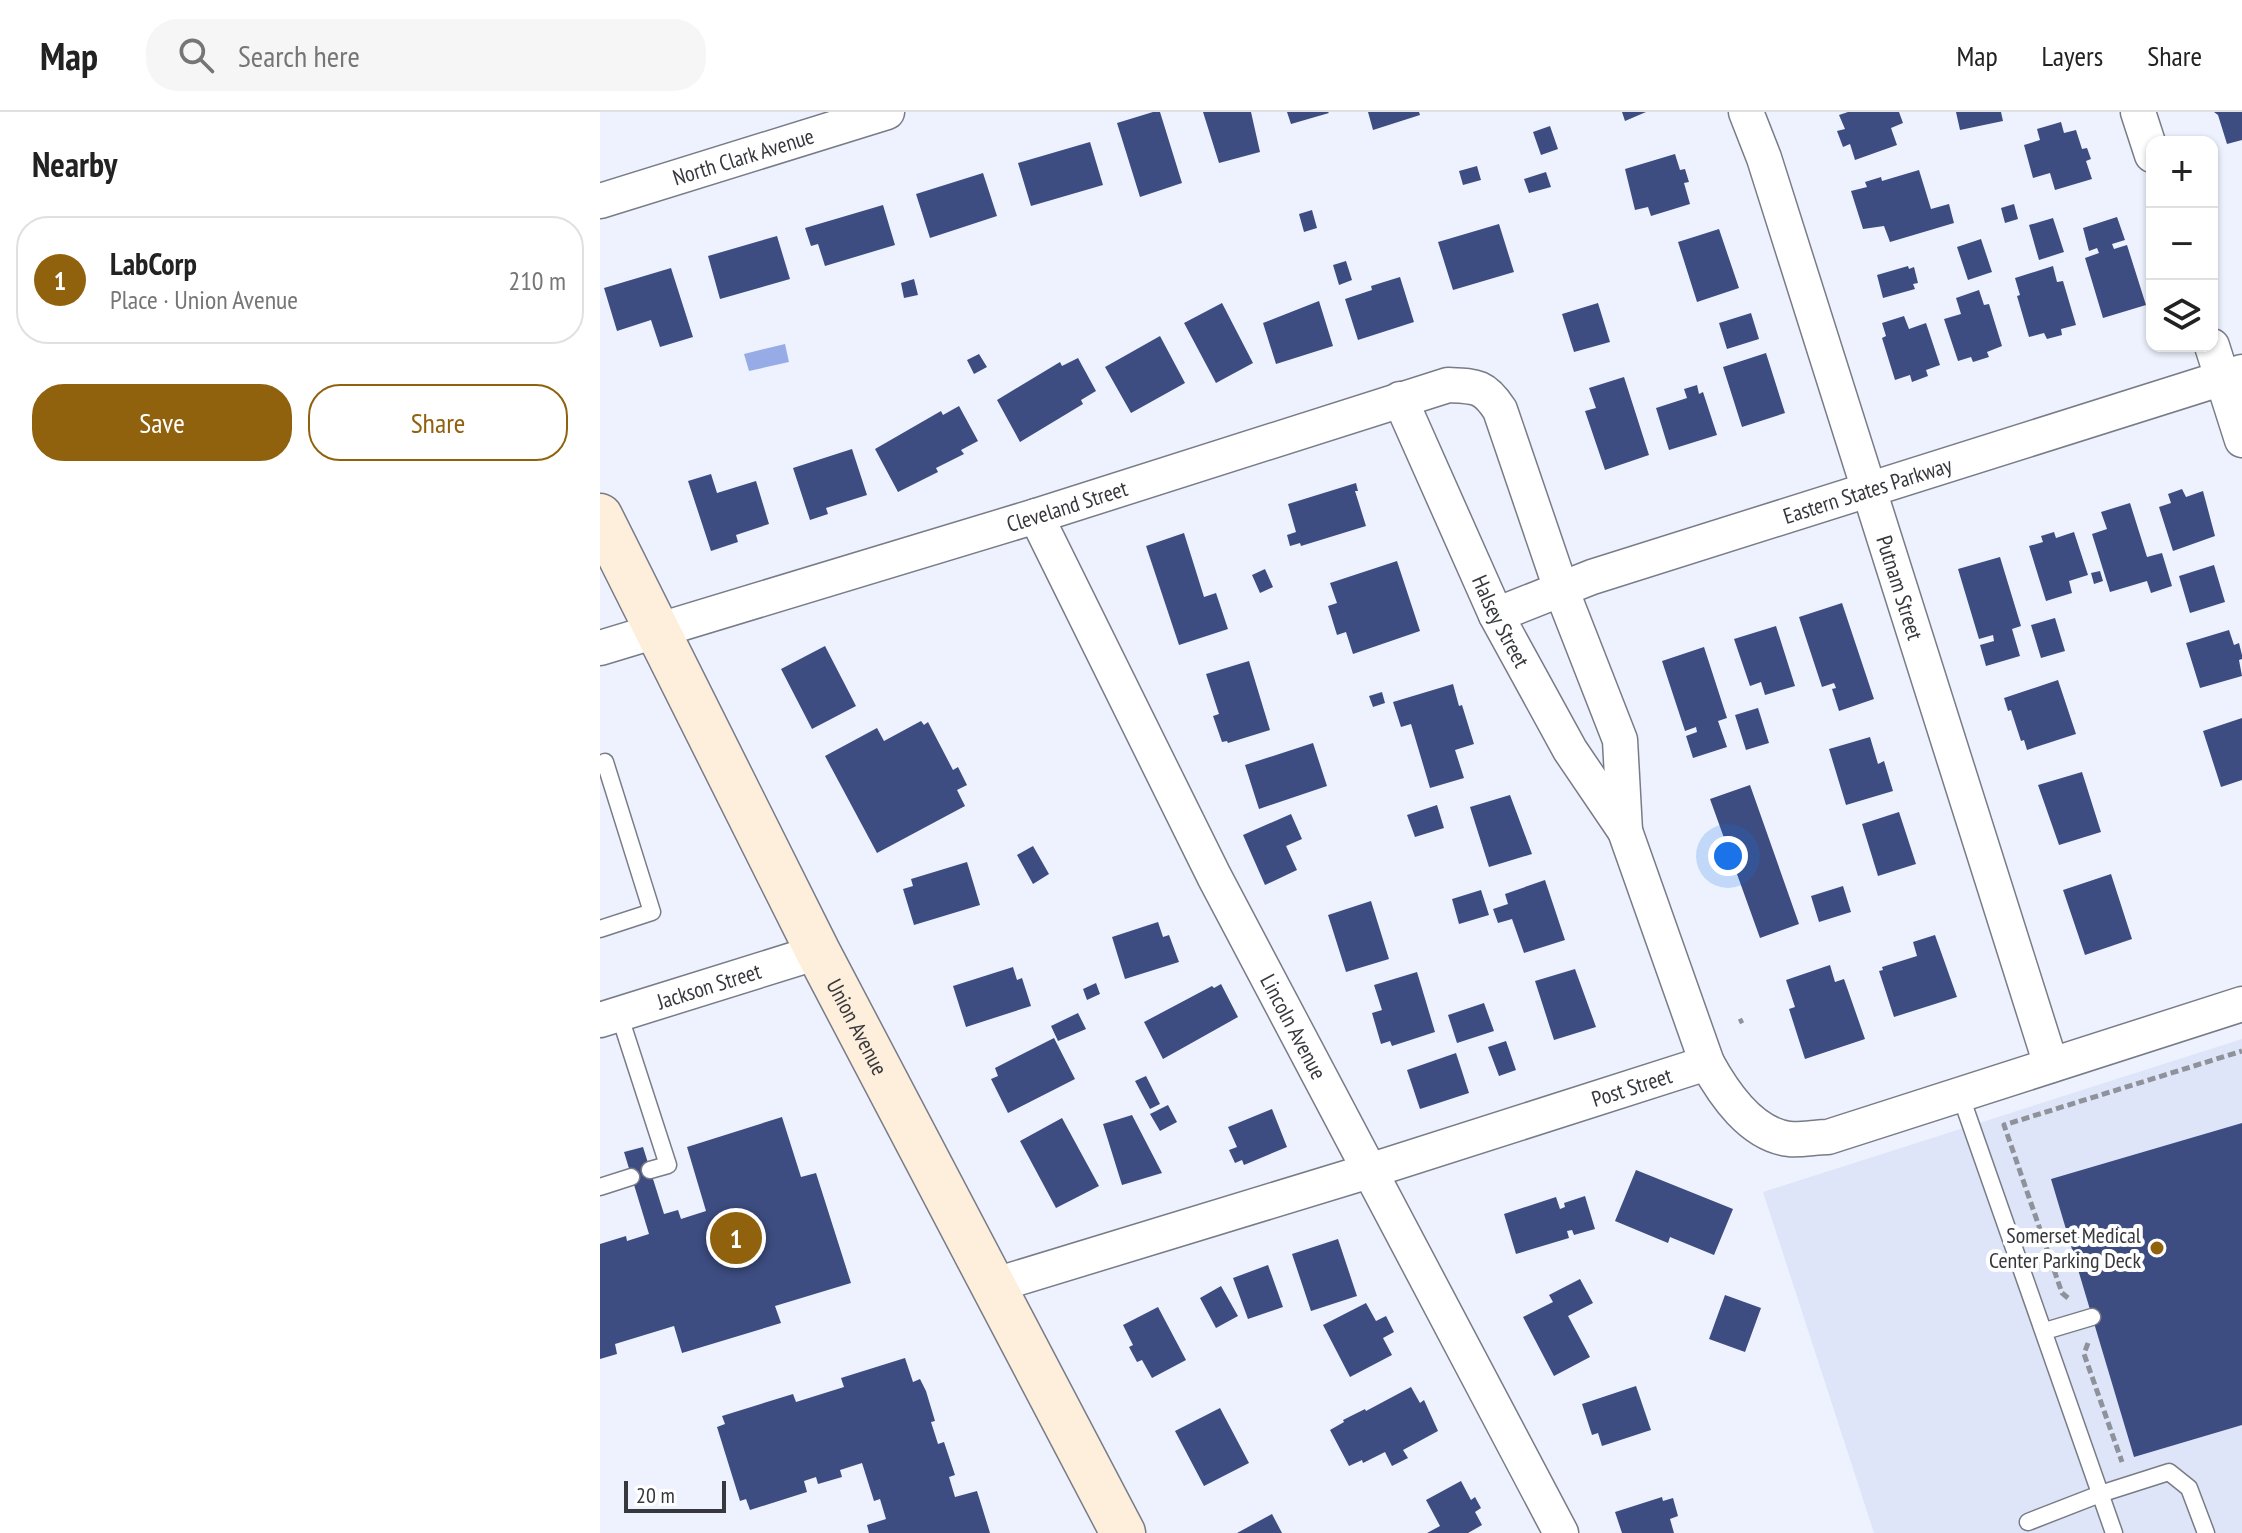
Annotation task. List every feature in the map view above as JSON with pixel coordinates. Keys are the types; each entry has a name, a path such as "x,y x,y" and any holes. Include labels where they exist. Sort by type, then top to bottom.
{"street":[{"name":"North Clark Avenue","path":"600,201 887,112"},
{"name":"Putnam Street","path":"1746,112 1764,158 2051,1065"},
{"path":"2138,112 2146,137"},
{"path":"2216,352 2232,375 2242,440"},
{"name":"Eastern States Parkway","path":"1496,615 1592,577 2232,375"},
{"name":"Cleveland Street","path":"600,648 1036,516 1400,399 1448,385 1476,386"},
{"name":"Halsey Street","path":"1476,386 1490,395 1500,410 1561,589 1620,740 1625,831"},
{"name":"Halsey Street","path":"1400,399 1496,615 1570,750 1625,831 1707,1063"},
{"name":"Union Avenue","path":"600,516 818,952 1123,1533"},
{"name":"Lincoln Avenue","path":"1036,516 1214,876 1561,1533"},
{"name":"Jackson Street","path":"610,1017 818,952"},
{"path":"1707,1063 1722,1089 1752,1123 1788,1139 1828,1137 2242,1004"},
{"name":"Post Street","path":"992,1286 1369,1171 1707,1063"}],"lane":[{"path":"600,929 652,912 605,762"},
{"path":"610,1017 668,1165 650,1170"},
{"path":"1960,1094 2114,1533"},
{"path":"600,1187 631,1177"},
{"path":"2045,1331 2086,1319"},
{"path":"2028,1522 2169,1472 2189,1488 2206,1533"}],"path":[{"path":"2134,1460 2123,1464 2084,1354 2088,1344 2086,1319 2062,1293 2004,1125 2242,1051"}],"shaded area":[{"path":"2242,1039 2242,1533 1874,1533 1763,1192"}],"water":[{"path":"785,344 789,362 749,371 744,354"}],"building":[{"path":"1160,112 1182,183 1140,197 1117,123"},
{"path":"1203,112 1251,112 1260,152 1219,163"},
{"path":"1287,112 1328,112 1329,113 1291,124"},
{"path":"1368,112 1419,112 1420,115 1373,130"},
{"path":"1622,112 1646,112 1625,121"},
{"path":"1848,112 1899,112 1903,123 1891,128 1897,145 1855,160 1850,144 1843,147 1837,131 1845,129 1839,115"},
{"path":"1956,112 2001,112 2003,121 1960,130"},
{"path":"2214,112 2242,112 2242,140 2227,144 2218,115"},
{"path":"2061,122 2064,133 2076,130 2082,149 2087,148 2091,159 2086,161 2092,179 2055,190 2050,173 2033,178 2024,145 2040,140 2037,129"},
{"path":"1550,126 1558,149 1541,155 1533,132"},
{"path":"1090,142 1103,185 1031,206 1018,163"},
{"path":"1675,154 1680,170 1685,169 1689,182 1684,183 1690,204 1651,216 1648,207 1635,210 1625,169"},
{"path":"1477,166 1481,180 1463,185 1459,171"},
{"path":"1919,170 1931,209 1949,204 1954,223 1890,242 1884,226 1863,229 1851,191 1867,187 1865,182 1881,177 1882,181"},
{"path":"1546,172 1551,187 1529,193 1524,179"},
{"path":"983,173 997,216 930,238 916,194"},
{"path":"2014,204 2018,219 2005,223 2001,208"},
{"path":"883,205 895,245 825,266 818,244 811,246 805,228"},
{"path":"1312,210 1317,228 1304,232 1299,214"},
{"path":"2117,217 2125,240 2112,244 2114,249 2127,245 2146,305 2103,318 2085,258 2099,253 2097,248 2089,251 2083,228"},
{"path":"2053,218 2064,252 2039,260 2029,225"},
{"path":"1499,224 1514,272 1453,290 1438,242"},
{"path":"1719,229 1739,288 1697,302 1678,242"},
{"path":"777,236 790,279 720,299 708,256"},
{"path":"1981,239 1992,272 1968,280 1957,247"},
{"path":"1346,261 1352,280 1339,285 1333,265"},
{"path":"1908,266 1909,269 1914,267 1918,283 1913,284 1915,289 1883,298 1877,275"},
{"path":"2053,266 2057,282 2063,281 2076,325 2061,329 2062,335 2047,339 2044,333 2029,337 2015,278"},
{"path":"671,268 693,337 660,347 651,320 617,331 604,288"},
{"path":"1400,277 1414,322 1358,340 1345,299 1372,290 1371,286"},
{"path":"914,279 918,295 904,298 901,283"},
{"path":"1979,290 1984,305 1989,304 2002,346 1987,352 1989,357 1973,362 1971,357 1958,361 1944,319 1961,314 1956,298"},
{"path":"1319,301 1333,346 1276,364 1263,323"},
{"path":"1222,303 1253,363 1216,383 1184,323"},
{"path":"1598,303 1610,342 1574,352 1562,314"},
{"path":"1751,313 1759,339 1727,349 1719,323"},
{"path":"1904,316 1909,329 1926,323 1940,365 1926,370 1928,376 1912,382 1910,375 1895,380 1882,338 1886,336 1882,323"},
{"path":"1160,336 1185,383 1131,413 1105,367"},
{"path":"1766,353 1785,413 1742,427 1723,367"},
{"path":"979,354 987,367 974,374 967,360"},
{"path":"1078,358 1096,391 1081,400 1083,404 1020,442 997,400 1060,362 1062,366"},
{"path":"1624,377 1649,455 1605,470 1585,411 1596,408 1589,388"},
{"path":"1697,385 1699,394 1703,392 1717,435 1669,450 1656,408 1687,398 1684,389"},
{"path":"959,406 978,441 961,450 964,454 936,468 938,472 898,492 875,449 941,411 943,415"},
{"path":"852,449 867,495 826,508 828,514 810,520 793,468"},
{"path":"711,474 717,493 756,481 769,524 736,535 738,542 711,551 688,481"},
{"path":"1356,483 1358,491 1355,491 1366,526 1301,546 1300,543 1290,546 1287,535 1296,532 1288,504"},
{"path":"2182,489 2186,497 2203,491 2215,536 2173,551 2159,507 2171,503 2168,494"},
{"path":"2130,503 2147,557 2162,553 2172,586 2151,593 2147,581 2110,592 2092,534 2107,529 2101,512"},
{"path":"2054,532 2056,538 2074,532 2088,575 2069,581 2072,593 2046,601 2029,546 2043,542 2041,536"},
{"path":"1184,533 1204,597 1216,593 1228,629 1179,645 1146,546"},
{"path":"2000,557 2021,626 2012,629 2020,656 1986,666 1980,645 1994,641 1993,635 1979,639 1958,569"},
{"path":"1397,561 1420,631 1353,654 1346,632 1337,635 1328,606 1337,603 1330,583"},
{"path":"2214,565 2225,602 2190,613 2179,576"},
{"path":"1265,569 1273,587 1260,593 1252,575"},
{"path":"2100,571 2103,581 2094,584 2091,573"},
{"path":"1842,603 1874,699 1839,711 1832,689 1836,688 1834,683 1822,687 1799,617"},
{"path":"2055,618 2065,651 2041,658 2031,625"},
{"path":"1776,626 1795,686 1765,695 1761,682 1750,686 1734,639"},
{"path":"2229,630 2234,645 2239,643 2242,676 2200,688 2186,643"},
{"path":"825,646 856,706 812,729 781,669"},
{"path":"1704,647 1727,718 1718,721 1727,747 1693,758 1686,736 1697,732 1696,727 1685,731 1662,661"},
{"path":"1249,661 1270,730 1228,743 1222,742 1213,716 1219,714 1206,674"},
{"path":"2058,680 2076,734 2027,750 2004,698"},
{"path":"1453,684 1474,744 1455,750 1464,778 1430,788 1411,724 1401,727 1393,702"},
{"path":"1382,692 1385,703 1373,707 1369,696"},
{"path":"1758,708 1769,743 1746,750 1735,715"},
{"path":"2242,718 2242,780 2221,787 2203,731"},
{"path":"921,721 924,725 928,722 953,770 958,767 967,785 957,790 965,806 877,853 825,756 877,728 884,741"},
{"path":"1870,737 1878,764 1884,761 1893,791 1846,805 1829,749"},
{"path":"1313,743 1327,786 1259,809 1245,765"},
{"path":"2082,772 2101,832 2059,845 2038,785"},
{"path":"1750,785 1799,924 1760,938 1710,799"},
{"path":"1510,795 1532,854 1489,867 1470,807"},
{"path":"1437,805 1444,828 1415,837 1407,815"},
{"path":"1899,812 1916,864 1878,876 1862,824"},
{"path":"1291,814 1302,839 1286,846 1297,870 1265,885 1243,835"},
{"path":"1033,846 1049,874 1033,884 1017,855"},
{"path":"967,862 980,905 914,925 903,889 913,886 911,879"},
{"path":"2111,874 2132,939 2085,955 2063,890"},
{"path":"1545,880 1565,940 1524,953 1512,919 1498,923 1493,909 1508,904 1505,894"},
{"path":"1843,886 1851,912 1819,922 1811,896"},
{"path":"1481,890 1489,915 1459,924 1452,899"},
{"path":"1371,901 1389,959 1346,972 1328,915"},
{"path":"1158,922 1163,937 1169,935 1179,962 1125,979 1112,937"},
{"path":"1935,935 1957,997 1894,1017 1879,971 1883,970 1882,967 1917,956 1913,942"},
{"path":"1830,965 1835,982 1844,979 1865,1039 1805,1059 1789,1009 1795,1007 1786,980"},
{"path":"1013,967 1017,980 1022,978 1031,1006 966,1027 953,986"},
{"path":"1575,969 1596,1027 1554,1040 1535,981"},
{"path":"1417,972 1435,1032 1392,1046 1390,1041 1381,1044 1372,1013 1382,1010 1374,985"},
{"path":"1096,983 1100,994 1087,1000 1083,989"},
{"path":"1221,984 1238,1017 1163,1059 1144,1022"},
{"path":"1484,1003 1494,1031 1457,1043 1448,1015"},
{"path":"1078,1013 1086,1029 1058,1041 1051,1026"},
{"path":"1054,1038 1075,1079 1008,1113 991,1079 998,1076 995,1068"},
{"path":"1506,1041 1516,1070 1499,1076 1488,1047"},
{"path":"1456,1053 1469,1093 1420,1109 1407,1070"},
{"path":"1146,1076 1160,1104 1150,1109 1135,1081"},
{"path":"1168,1105 1177,1122 1160,1131 1150,1114"},
{"path":"1272,1109 1287,1147 1244,1165 1242,1160 1235,1163 1229,1150 1237,1147 1228,1127"},
{"path":"1132,1115 1162,1173 1122,1185 1103,1124"},
{"path":"782,1117 801,1177 816,1173 851,1283 775,1306 781,1323 682,1353 674,1326 615,1344 617,1354 600,1359 600,1244 626,1236 627,1241 649,1234 624,1152 643,1147 664,1214 678,1210 681,1219 706,1211 687,1147"},
{"path":"1062,1118 1099,1186 1056,1208 1020,1141"},
{"name":"Somerset Medical Center Parking Deck","path":"2242,1123 2242,1425 2134,1457 2051,1179"},
{"path":"1636,1170 1733,1209 1714,1255 1670,1237 1668,1243 1615,1221"},
{"path":"1585,1196 1595,1229 1574,1235 1572,1230 1567,1231 1569,1238 1516,1254 1504,1214 1556,1197 1560,1209 1565,1207 1564,1203"},
{"path":"1338,1239 1357,1296 1311,1311 1292,1254"},
{"path":"1268,1265 1283,1307 1248,1319 1233,1278"},
{"path":"1580,1279 1593,1303 1568,1316 1590,1357 1554,1376 1523,1317 1553,1302 1549,1295"},
{"path":"1221,1286 1238,1316 1216,1328 1200,1298"},
{"path":"1725,1295 1761,1308 1745,1352 1709,1339"},
{"path":"1366,1303 1376,1321 1386,1316 1394,1332 1383,1338 1392,1355 1350,1377 1323,1325"},
{"path":"1158,1307 1186,1360 1152,1378 1142,1360 1137,1362 1123,1325"},
{"path":"905,1358 913,1382 920,1379 926,1391 938,1444 944,1442 955,1475 949,1477 955,1497 977,1491 990,1533 869,1533 867,1525 886,1519 880,1499 874,1501 862,1463 840,1470 842,1477 818,1484 816,1477 804,1481 807,1492 750,1510 746,1499 740,1501 717,1427 725,1424 722,1416 793,1394 796,1402 844,1387 841,1378"},
{"path":"1636,1386 1651,1430 1602,1446 1598,1433 1592,1435 1582,1404"},
{"path":"1411,1387 1420,1403 1424,1400 1438,1431 1403,1450 1408,1458 1392,1466 1385,1452 1349,1466 1330,1430 1343,1420"},
{"path":"1220,1408 1249,1463 1204,1486 1175,1431"},
{"path":"1461,1481 1471,1500 1475,1497 1481,1508 1475,1512 1482,1525 1468,1533 1427,1533 1440,1526 1426,1500"},
{"path":"1662,1497 1663,1501 1673,1498 1678,1516 1670,1519 1674,1533 1622,1533 1615,1512"},
{"path":"1272,1514 1282,1533 1237,1533"}],"place":[{"name":"LabCorp","path":"736,1238"},
{"name":"Somerset Medical Center Parking Deck","path":"2157,1248"}]}
